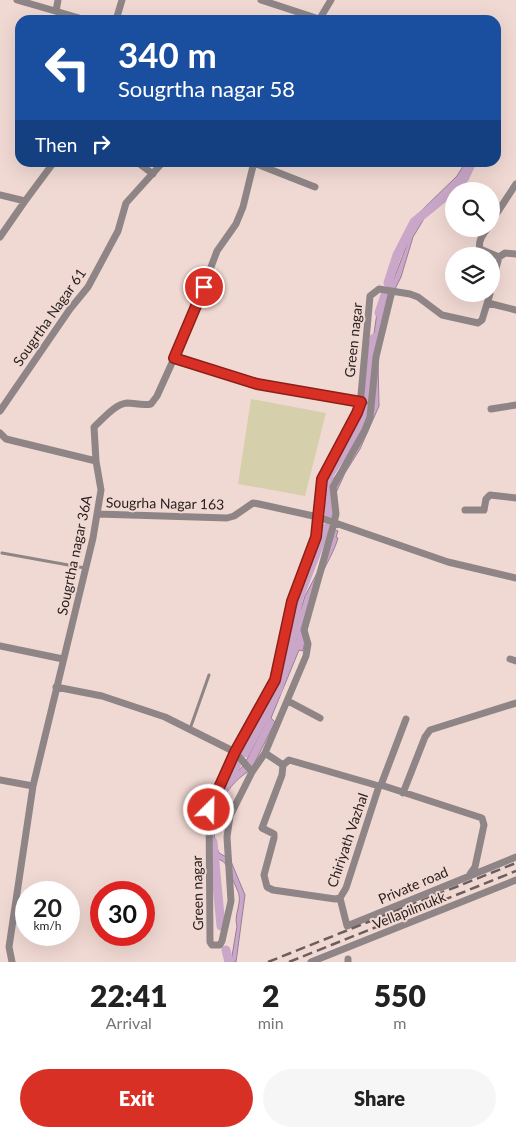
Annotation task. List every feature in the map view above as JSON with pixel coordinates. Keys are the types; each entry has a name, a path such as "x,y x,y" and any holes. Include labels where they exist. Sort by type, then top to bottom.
{"street":[{"path":"17,0 69,15"},
{"path":"56,11 58,0"},
{"path":"118,15 122,0"},
{"path":"261,0 304,15"},
{"path":"322,15 331,0"},
{"path":"0,237 50,167"},
{"path":"144,167 153,174"},
{"name":"Sougrtha Nagar 61","path":"0,411 70,309 88,287 118,232 126,203 159,167"},
{"name":"Sougrtha nagar 36A","path":"9,948 33,786 86,568 97,514 101,482 96,461 94,427 119,406 126,403 143,406 151,404 157,396 217,251 236,224 243,208 253,167"},
{"path":"264,167 315,187"},
{"path":"500,208 516,184"},
{"path":"0,195 24,201"},
{"path":"500,256 505,253 516,254"},
{"name":"Green nagar","path":"392,291 376,357 370,417 365,430 333,487 336,514 304,630 308,644 306,656 265,753 252,772 230,816 227,837 231,901 222,941 216,946 212,945 210,942 209,810 235,752 275,680 292,601 316,537 322,479 364,402 370,296 379,289 392,291 418,297 442,316 472,323 478,323 482,320 488,303"},
{"path":"488,303 516,310"},
{"path":"491,409 516,406"},
{"path":"0,433 6,439 96,461"},
{"path":"465,510 484,510 486,499 490,495 516,498"},
{"name":"Sougrha Nagar 163","path":"97,514 227,518 234,516 253,503 318,517 448,562 516,578"},
{"path":"0,646 63,659"},
{"path":"56,687 102,696 165,717 235,752 252,772"},
{"path":"288,700 320,718"},
{"path":"403,793 430,730 516,703"},
{"path":"265,753 283,765 289,760 380,786 406,719"},
{"name":"Chiriyath Vazhal","path":"283,765 282,775 262,828 274,834 264,875 267,887 273,890 335,899 340,898 346,888 380,786 482,818 484,824 475,867 470,874"},
{"path":"0,780 33,786"},
{"name":"Private road","path":"340,898 346,926 516,856"},
{"name":"Vellapilmukk","path":"311,962 516,880"},
{"path":"0,946 9,948 12,962"}],"lane":[{"path":"174,358 257,384 364,402"},
{"path":"2,553 86,568"},
{"path":"190,729 209,675"}],"shaded area":[{"path":"463,167 470,167 460,182 451,182"},
{"path":"445,188 445,196 428,212 413,237 401,277 392,295 378,360 379,406 360,449 345,473 335,495 334,510 338,528 330,524 329,485 356,447 370,415 373,340 377,313 395,276 419,213"},
{"path":"251,399 326,413 305,496 238,484"},
{"path":"333,529 338,531 336,537 338,538 316,593 303,651 299,650 271,718 275,722 252,768 246,761 265,723 288,663 296,639 298,618 305,596 327,554"},
{"path":"244,765 249,771 231,786 224,796 215,818 214,830 215,842 219,853 230,859 245,895 236,962 231,962 237,926 236,917 239,894 225,863 216,857 213,851 210,835 216,796"}],"waterway":[{"path":"388,283 397,255 414,222 458,186 470,167"},
{"path":"379,313 385,295"},
{"path":"329,514 329,475 360,427 367,407 374,338"},
{"path":"245,753 278,690 293,635 298,600 326,528"},
{"path":"222,793 238,762"},
{"path":"213,842 221,926"},
{"path":"226,950 229,962"}],"railway":[{"path":"268,962 516,863"},
{"path":"289,962 516,871"}],"route":[{"path":"204,287 174,358 257,384 361,402 322,479 316,537 292,601 275,680 235,752 209,810"}]}
